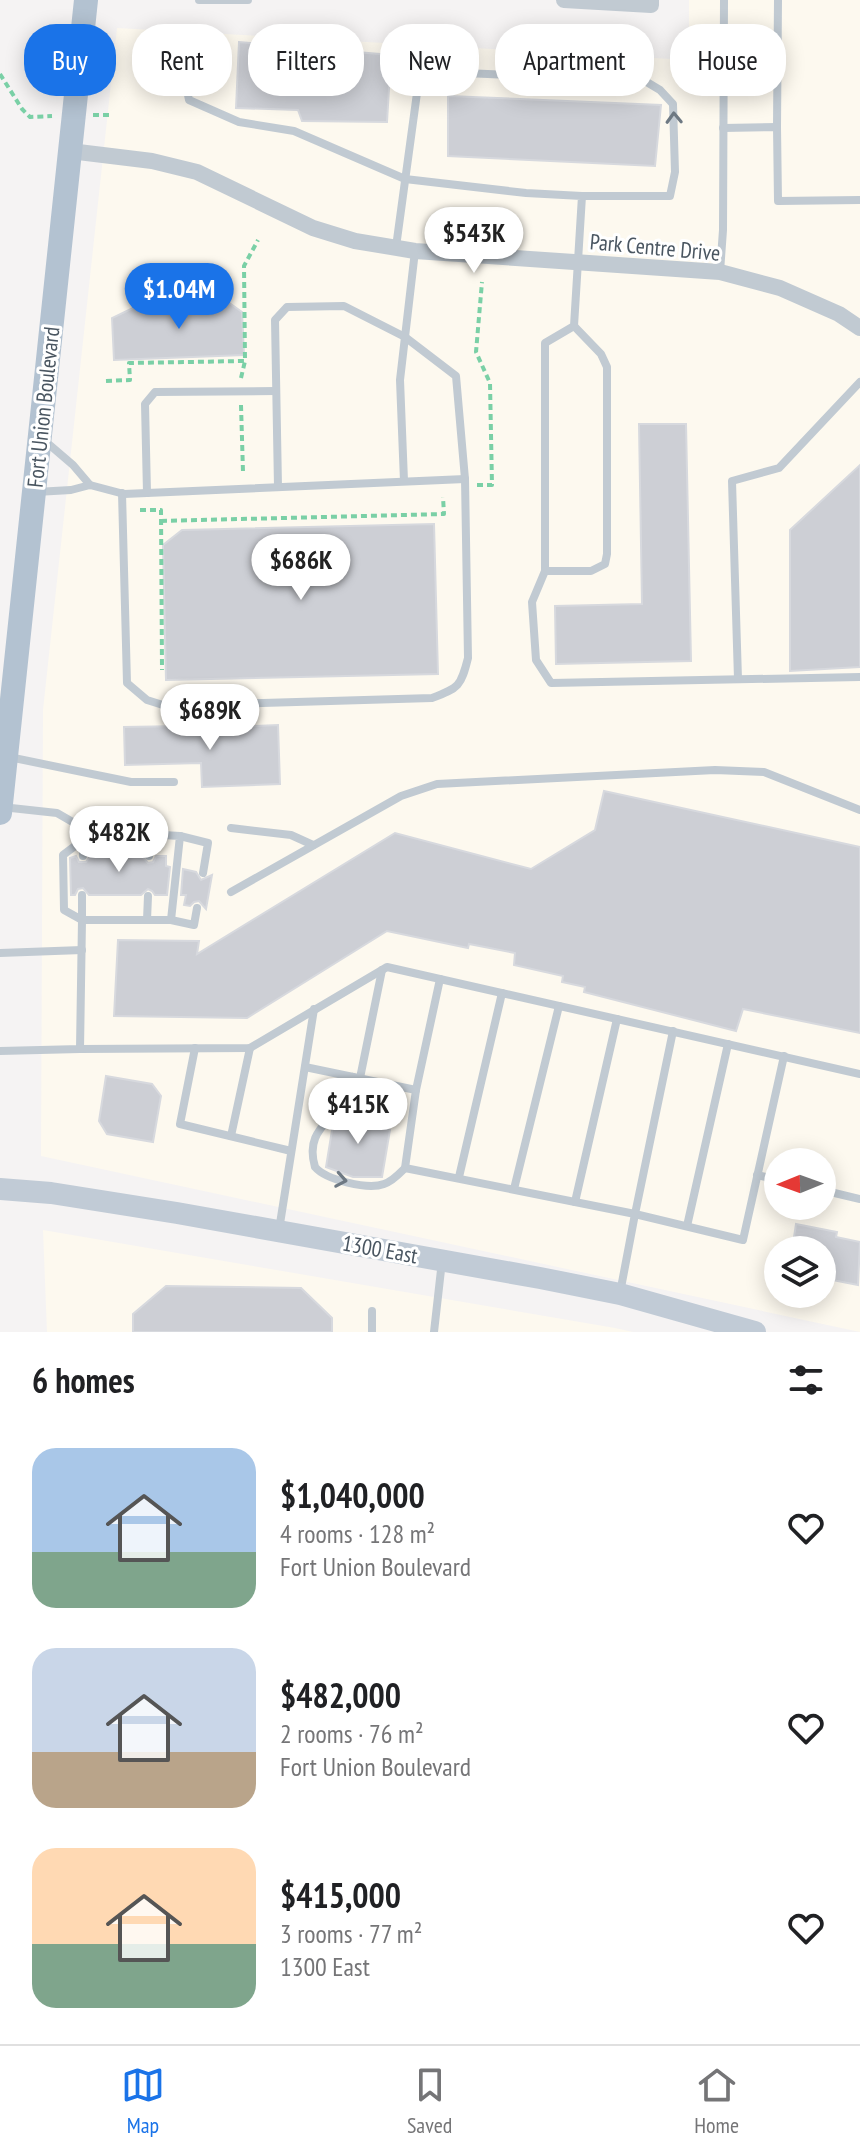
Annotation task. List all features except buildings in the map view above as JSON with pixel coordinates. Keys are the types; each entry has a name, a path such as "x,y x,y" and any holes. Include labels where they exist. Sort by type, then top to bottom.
{"main road":[{"name":"Fort Union Boulevard","path":"0,813 8,666 34,493 86,0"},
{"name":"1300 East","path":"0,1189 51,1193 442,1260 620,1294 755,1332"}],"street":[{"path":"564,0 651,5 651,0"},
{"name":"Park Centre Drive","path":"70,151 152,161 197,172 313,228 355,241 415,251 720,272 780,288 839,314 860,328"}],"lane":[{"path":"199,0 248,0"},
{"path":"720,272 724,0"},
{"path":"778,0 778,201 860,200"},
{"path":"188,96 189,100 239,122 294,131 405,179 582,196 670,196 675,172 673,104 660,90 645,81 420,71 405,179 396,248"},
{"path":"723,128 777,127"},
{"path":"545,571 591,571 605,564 607,554 607,367 601,354 574,326 582,196"},
{"path":"404,481 400,380 415,251"},
{"path":"122,493 127,683 135,692 166,706 432,698 455,689 462,682 468,658 465,479 456,376 405,337 344,306 287,307 275,320 278,487"},
{"path":"574,326 545,343 545,571 532,602 536,660 551,683 860,677"},
{"path":"738,679 732,481 779,468 860,382"},
{"path":"147,493 145,404 155,392 276,391"},
{"path":"40,437 73,465 90,485"},
{"path":"34,493 90,485 122,493 147,493 465,479"},
{"path":"3,756 131,782 174,782"},
{"path":"231,892 401,796 437,784 715,770 764,772 860,810"},
{"path":"1,807 57,813 83,828 149,836 180,836 208,843 203,873"},
{"path":"83,828 83,856"},
{"path":"231,828 291,835 313,845"},
{"path":"149,836 149,856"},
{"path":"171,920 180,836"},
{"path":"83,840 63,855 64,910 82,920 171,920 194,925 197,908"},
{"path":"80,1049 82,895"},
{"path":"147,920 148,896"},
{"path":"0,953 82,950"},
{"path":"0,1051 250,1048 387,967 860,1074"},
{"path":"382,970 356,1078 341,1104 319,1127 313,1146 315,1167 328,1178 372,1186 393,1180 405,1168 416,1090 440,979"},
{"path":"459,1177 502,993"},
{"path":"514,1189 559,1006"},
{"path":"279,1231 314,1009"},
{"path":"575,1202 617,1019"},
{"path":"620,1294 673,1031"},
{"path":"687,1226 728,1044"},
{"path":"195,1048 180,1124 291,1151"},
{"path":"231,1136 250,1048"},
{"path":"405,1168 635,1214 743,1240 784,1056"},
{"path":"305,1067 416,1090"},
{"path":"757,1175 764,1177"},
{"path":"836,1193 860,1199"},
{"path":"434,1332 442,1260"},
{"path":"372,1311 372,1332"}],"path":[{"path":"0,74 22,109 30,117 40,117"},
{"path":"241,379 245,361 244,266 258,240"},
{"path":"475,485 492,485 490,383 476,352 482,282"},
{"path":"106,381 130,380 129,363 245,361"},
{"path":"241,405 243,472"},
{"path":"161,521 444,514 443,497"},
{"path":"140,510 161,510 162,670"},
{"path":"258,510 258,519"}],"shaded area":[{"path":"689,0 860,0 860,1332 41,1156 43,710 110,96 116,96 117,28 132,29 132,96 232,96 232,34 248,35 248,96 364,96 364,42 380,43 380,96 479,96 479,48 495,49 495,96 654,96 654,58 670,59 670,96 786,96 786,24 689,24"},
{"path":"43,1230 615,1328 633,1332 47,1332"}]}
